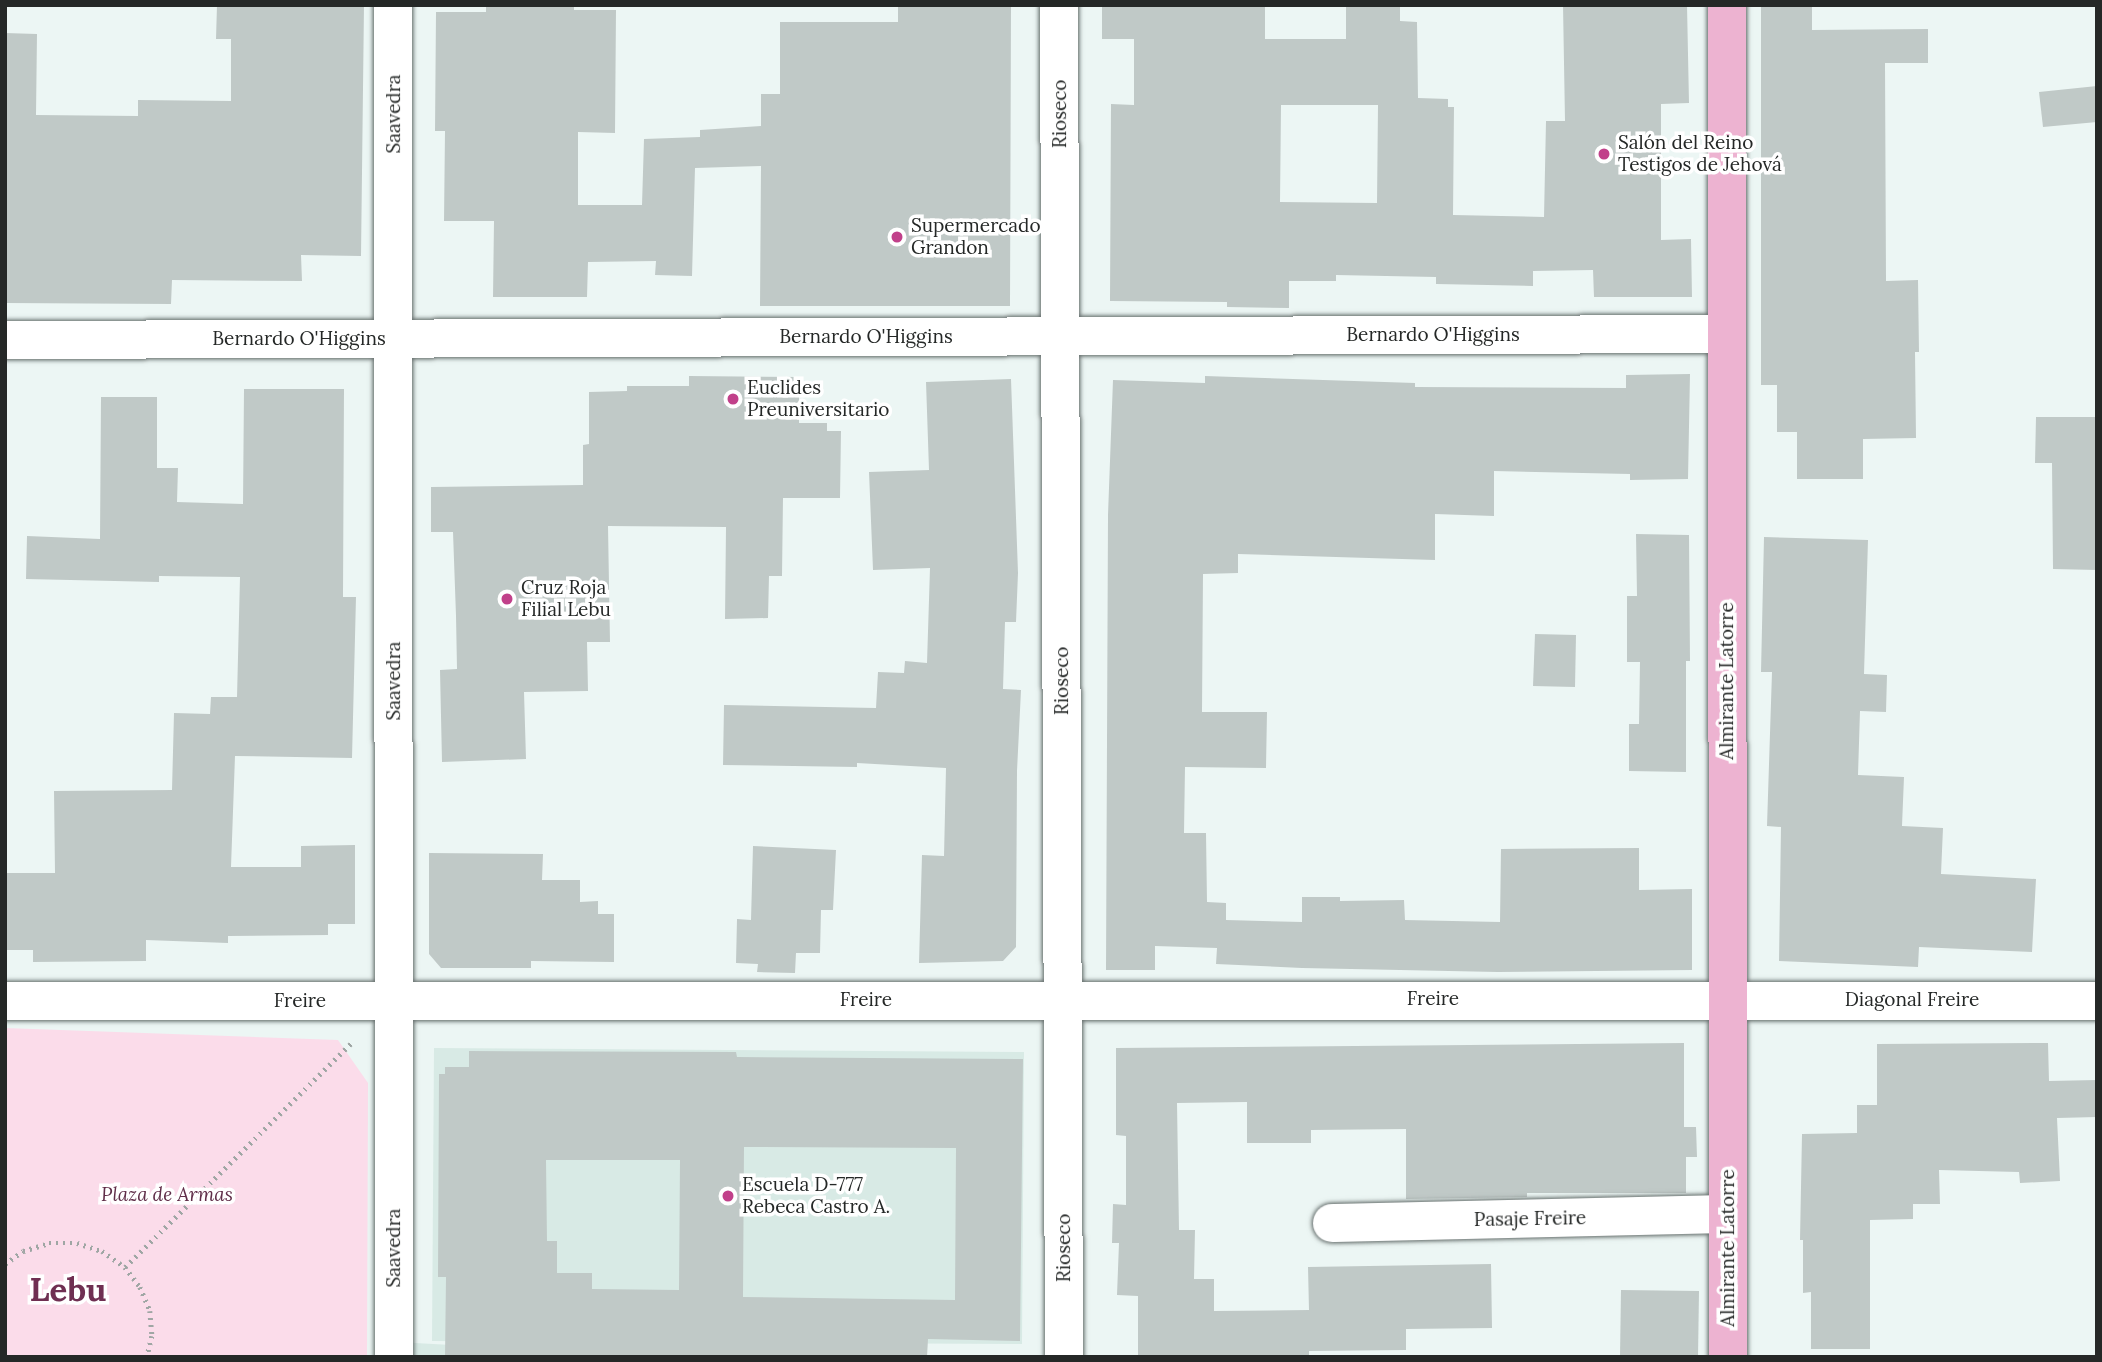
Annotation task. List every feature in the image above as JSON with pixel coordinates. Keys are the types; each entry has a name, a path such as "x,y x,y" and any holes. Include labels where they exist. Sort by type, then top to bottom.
{"main road":[{"name":"Almirante Latorre","path":"1727,5 1728,1357"}],"street":[{"name":"Saavedra","path":"393,5 394,1357"},
{"name":"Rioseco","path":"1059,5 1064,1357"},
{"name":"Bernardo O'Higgins","path":"5,340 1727,334"},
{"name":"Freire","path":"5,1001 1728,999"},
{"name":"Diagonal Freire","path":"1728,999 2097,1001"},
{"name":"Pasaje Freire","path":"1332,1223 1728,1214"}],"path":[{"path":"125,1267 394,1000"},
{"path":"5,1264 23,1251 49,1243 77,1243 102,1251 125,1267 141,1287 150,1311 152,1336 147,1357"}],"shaded area":[{"name":"Escuela D-777 Rebeca Castro A.","path":"434,1048 1024,1052 1022,1344 432,1341"},
{"path":"397,1342 598,1353 598,1357 397,1357"}],"green space":[{"name":"Plaza de Armas","path":"5,1028 338,1040 368,1083 367,1357 5,1357"}],"building":[{"path":"217,5 364,5 361,256 301,255 302,281 172,280 171,304 5,303 5,33 37,34 36,115 138,116 138,100 231,101 231,39 216,39"},
{"path":"486,5 574,5 574,10 616,10 615,133 578,132 578,205 642,205 644,139 700,137 700,130 761,126 761,94 780,94 780,22 898,22 898,5 1011,5 1010,306 760,306 761,166 695,168 692,276 655,275 656,261 588,262 587,297 493,297 494,221 444,221 445,131 435,131 436,12 486,12"},
{"path":"1102,5 1265,5 1265,39 1346,39 1346,5 1400,5 1400,21 1417,22 1418,98 1448,99 1448,107 1454,107 1453,215 1544,217 1546,121 1565,121 1563,5 1687,5 1689,103 1661,104 1661,240 1691,239 1692,297 1594,297 1593,270 1533,271 1533,286 1436,284 1436,277 1336,275 1336,281 1289,281 1289,308 1227,307 1227,302 1110,301 1111,104 1134,105 1134,39 1102,39","holes":["1281,105 1378,105 1377,203 1280,202"]},
{"path":"1761,5 1812,5 1812,30 1928,29 1928,63 1885,63 1886,281 1918,280 1916,438 1863,439 1863,479 1797,479 1797,432 1777,432 1777,385 1761,385"},
{"path":"2097,86 2097,122 2043,127 2039,92"},
{"path":"1690,374 1688,479 1630,480 1630,474 1494,471 1494,516 1435,514 1435,560 1238,554 1238,573 1203,574 1202,712 1267,712 1266,768 1185,767 1184,833 1206,833 1207,902 1226,903 1226,920 1302,922 1302,897 1340,897 1340,901 1404,900 1405,920 1500,922 1501,849 1639,848 1639,890 1692,889 1692,970 1498,972 1302,968 1216,964 1217,948 1155,946 1155,970 1106,970 1108,515 1113,380 1205,383 1205,376 1415,383 1415,387 1626,388 1626,375"},
{"path":"689,376 799,377 799,423 827,423 827,431 841,431 840,498 783,498 782,576 769,576 768,618 725,619 726,527 608,526 610,642 587,642 588,691 524,692 526,759 442,762 440,670 457,669 453,532 431,532 431,487 583,485 583,445 589,444 589,392 627,391 627,386 689,386"},
{"path":"1011,379 1018,573 1016,622 1005,622 1003,689 1021,690 1017,771 1016,947 1003,961 919,963 922,855 944,856 946,768 857,763 857,767 723,765 724,705 876,708 878,672 904,673 905,661 927,663 930,568 873,570 869,472 929,470 926,382"},
{"path":"244,389 344,389 343,597 356,597 352,758 235,756 231,867 301,867 301,846 355,845 355,924 328,924 328,935 228,936 228,943 146,940 146,961 33,962 33,950 5,950 5,873 55,873 54,791 172,790 174,713 210,714 211,697 237,697 240,577 159,576 159,582 26,579 27,536 100,539 101,397 157,397 157,468 178,468 177,502 243,504"},
{"path":"2036,417 2097,417 2097,570 2053,569 2052,463 2035,463"},
{"path":"1636,534 1689,535 1690,661 1686,661 1686,772 1629,771 1629,724 1639,724 1640,662 1627,662 1627,596 1637,596"},
{"path":"1764,537 1868,540 1864,674 1887,675 1886,712 1860,711 1858,775 1904,777 1902,826 1943,828 1941,874 2036,879 2032,952 1919,947 1918,967 1779,961 1781,827 1767,826 1772,672 1761,672"},
{"path":"1535,634 1576,635 1575,687 1533,686"},
{"path":"753,846 836,850 833,910 821,910 820,953 796,953 795,973 757,972 758,964 736,963 737,919 751,920"},
{"path":"429,853 543,854 542,880 580,880 580,902 598,901 598,914 614,914 614,962 531,961 531,968 441,968 429,954"},
{"path":"1684,1043 1684,1127 1696,1127 1697,1157 1686,1157 1686,1193 1527,1193 1527,1197 1406,1199 1406,1129 1311,1130 1311,1143 1247,1143 1247,1102 1177,1103 1179,1230 1195,1230 1194,1279 1214,1279 1214,1311 1309,1310 1308,1267 1491,1264 1492,1328 1406,1329 1406,1350 1309,1351 1309,1357 1138,1357 1138,1296 1117,1295 1119,1243 1112,1243 1113,1204 1126,1205 1126,1136 1116,1135 1116,1048"},
{"path":"2048,1043 2049,1081 2097,1080 2097,1117 2057,1118 2060,1181 2020,1183 2019,1172 1939,1170 1940,1204 1913,1204 1913,1219 1870,1220 1870,1349 1811,1349 1811,1292 1803,1293 1803,1240 1800,1240 1802,1134 1857,1133 1857,1105 1877,1105 1877,1044"},
{"name":"Escuela D-777 Rebeca Castro A.","path":"469,1051 736,1052 737,1057 1023,1059 1020,1341 928,1339 927,1357 445,1357 446,1277 438,1277 439,1074 445,1074 445,1067 469,1067","holes":["744,1147 956,1148 955,1300 743,1297","546,1160 680,1160 679,1290 592,1289 592,1273 557,1273 557,1241 547,1241"]},
{"path":"1621,1290 1699,1291 1698,1357 1620,1357"}],"place":[{"name":"Salón del Reino Testigos de Jehová","path":"1604,154"},
{"name":"Supermercado Grandon","path":"897,237"},
{"name":"Euclides Preuniversitario","path":"733,399"},
{"name":"Cruz Roja Filial Lebu","path":"507,599"},
{"name":"Escuela D-777 Rebeca Castro A.","path":"728,1196"}],"district":[{"name":"Lebu","path":"68,1290"}]}
